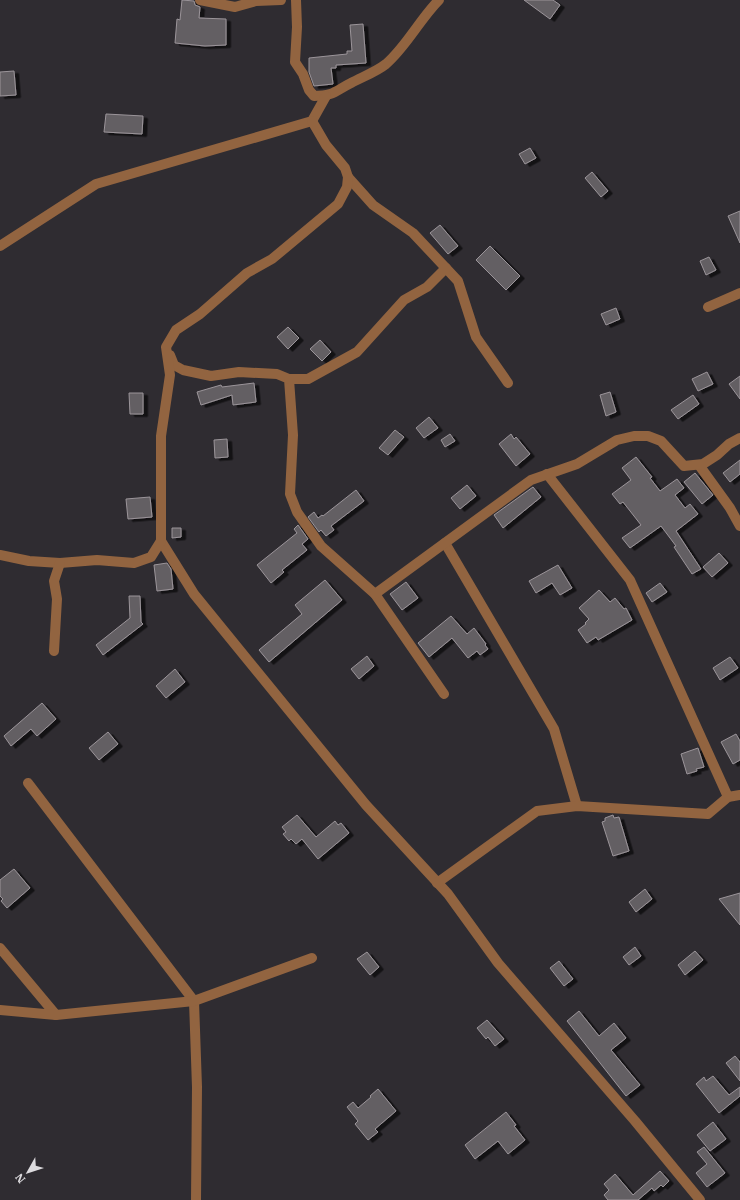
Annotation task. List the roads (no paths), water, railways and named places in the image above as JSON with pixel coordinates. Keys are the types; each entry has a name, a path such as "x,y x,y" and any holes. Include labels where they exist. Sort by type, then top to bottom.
{"street":[{"path":"200,0 235,7 256,1 280,0"},
{"path":"296,0 297,27 295,62 309,90 314,96 326,96 334,93 349,83 385,64 399,50 428,10 438,0"},
{"path":"0,246 96,184 312,121 326,96"},
{"path":"312,121 326,145 345,168 348,177 373,205 413,232 458,282 476,337 508,383"},
{"path":"0,555 28,561 60,563 97,560 134,563 152,557 161,541 161,436 170,374 166,347 176,330 200,314 247,272 272,259 338,204 347,187 348,177"},
{"path":"166,347 174,365 183,370 211,376 239,372 277,374 289,379 308,379 357,352 404,300 427,286 446,268"},
{"path":"708,307 740,293"},
{"path":"289,379 294,435 290,494 297,512 321,546 375,594 444,694"},
{"path":"375,594 444,542 531,480 577,464 617,440 634,436 648,436 661,441 684,466 703,464 717,456 729,444 740,438"},
{"path":"698,465 730,508 740,526"},
{"path":"547,474 630,580 728,797"},
{"path":"161,541 194,594 366,805 448,894 498,963 636,1121 700,1200"},
{"path":"444,542 554,729 577,806"},
{"path":"54,651 57,599 54,581 60,563"},
{"path":"28,783 194,1001 198,1087 196,1200"},
{"path":"438,883 537,811 577,806 708,814 728,797 740,795"},
{"path":"0,948 56,1015"},
{"path":"0,1010 56,1015 194,1001 312,958"}]}
